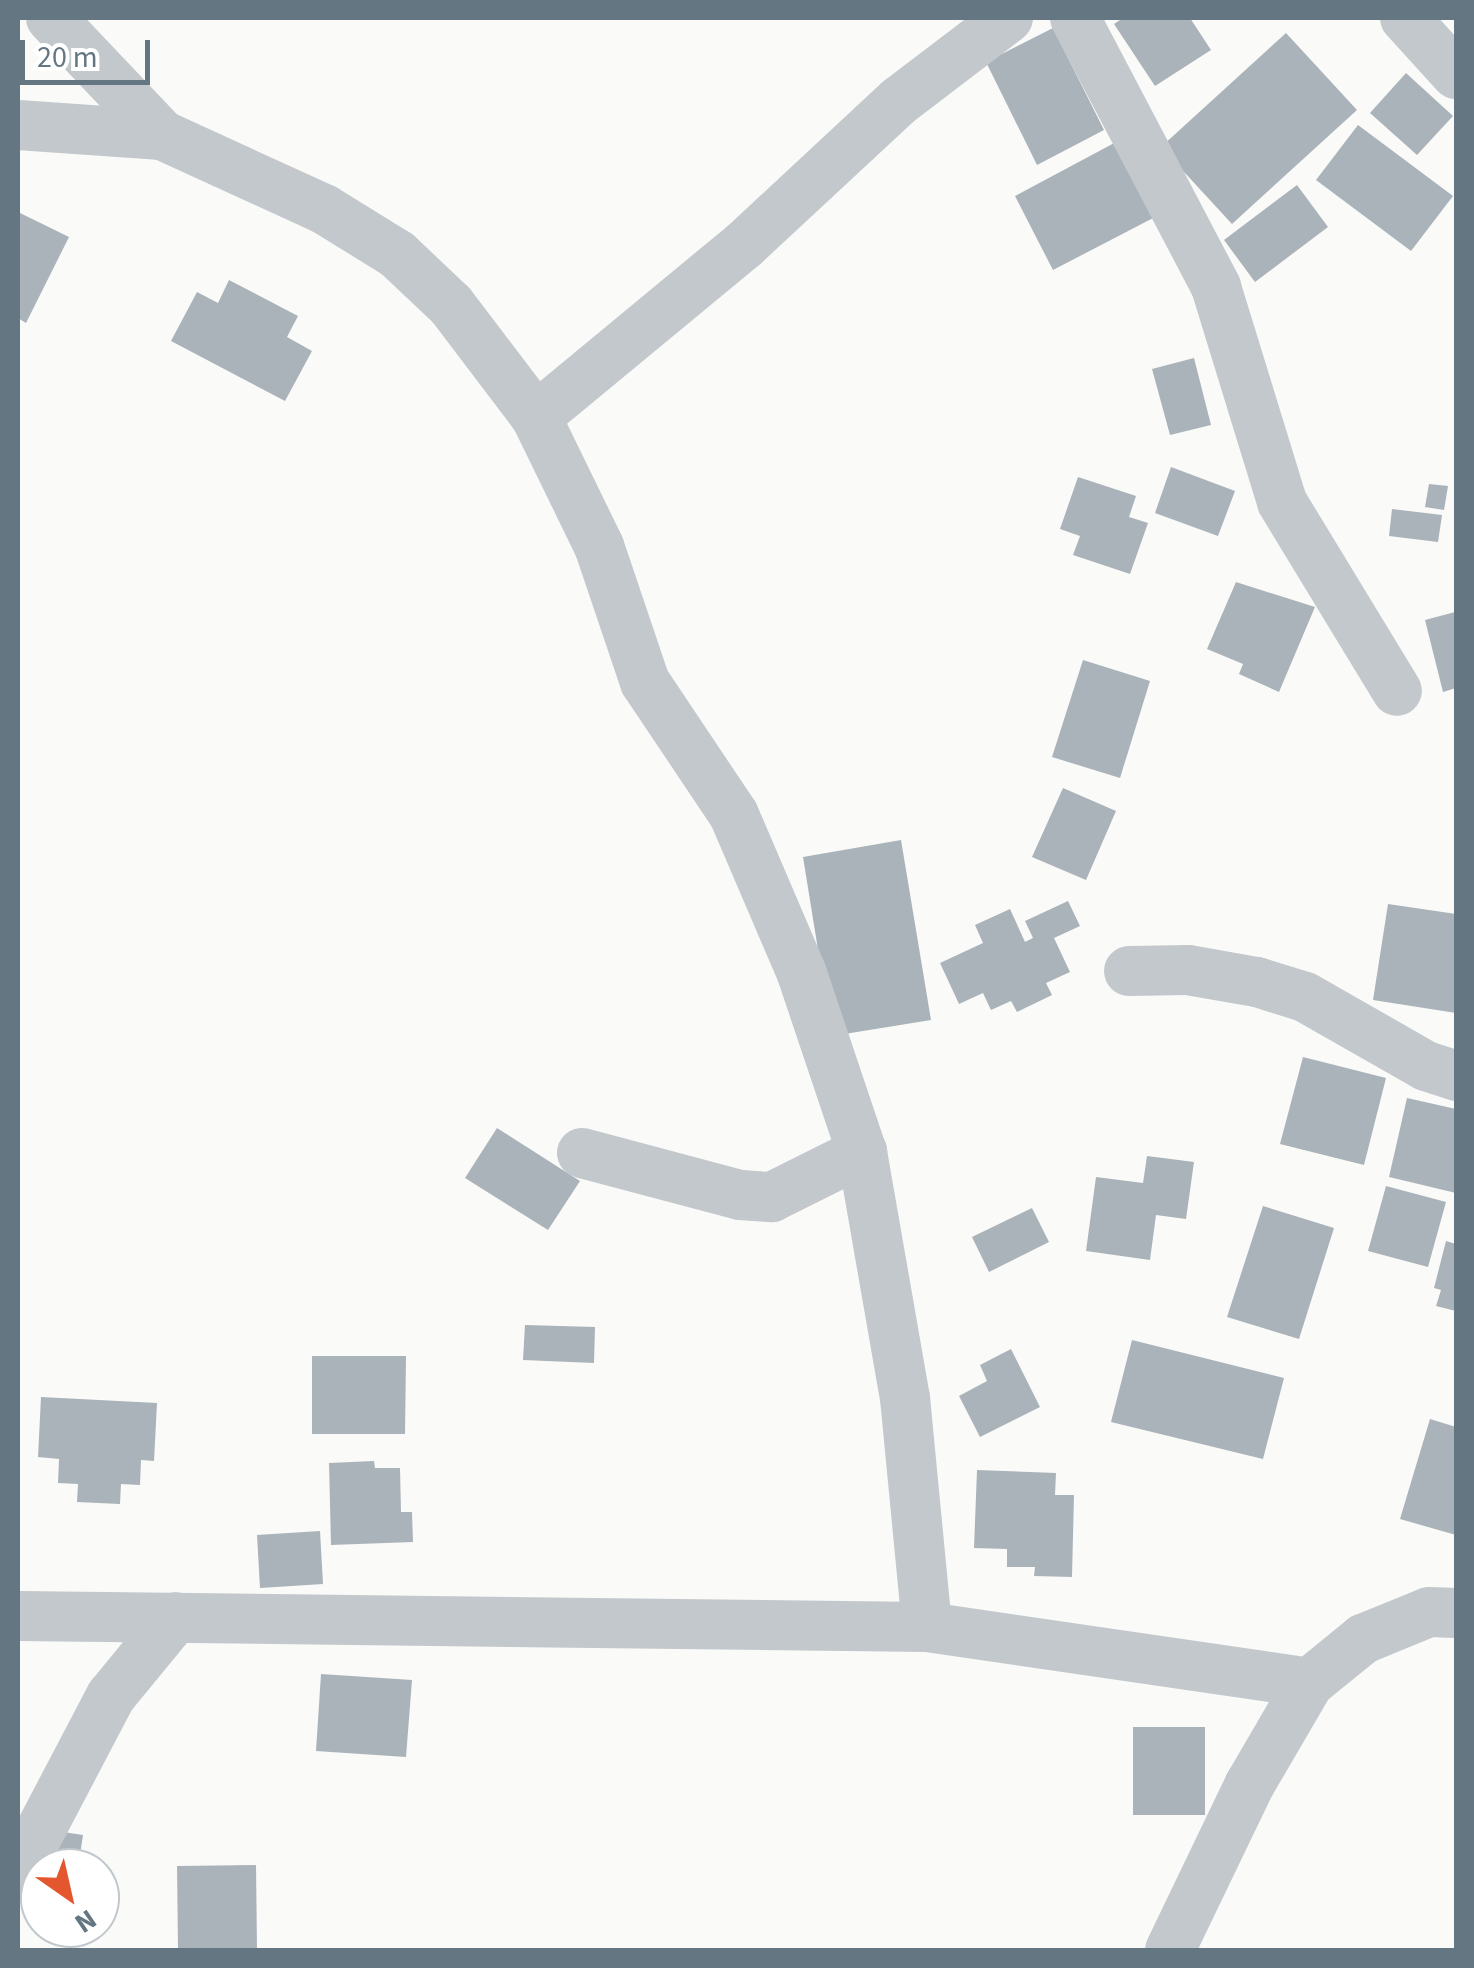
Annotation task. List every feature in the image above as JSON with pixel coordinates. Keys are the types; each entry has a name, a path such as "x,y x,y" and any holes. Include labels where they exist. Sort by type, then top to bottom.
{"street":[{"path":"52,18 162,135"},
{"path":"536,417 744,245 898,101 1008,18"},
{"path":"1075,18 1216,287 1290,517 1397,691"},
{"path":"1405,18 1456,74"},
{"path":"18,125 162,135 324,209 397,254 451,305 536,417 599,546 645,682 734,815 802,974 862,1152 905,1398 927,1627"},
{"path":"1130,971 1188,970 1257,982 1305,997 1426,1066 1456,1076"},
{"path":"582,1153 740,1195 772,1197 862,1152"},
{"path":"1170,1950 1250,1784 1310,1683 1363,1640 1429,1612 1456,1613"},
{"path":"18,1616 927,1627 1310,1683"},
{"path":"18,1873 111,1696 176,1617"}],"building":[{"path":"1123,18 1190,18 1211,50 1155,86 1114,24"},
{"path":"1053,28 1104,130 1037,165 986,62"},
{"path":"1286,33 1357,110 1232,224 1161,147"},
{"path":"1406,73 1453,116 1417,155 1370,113"},
{"path":"1358,125 1453,196 1411,251 1316,180"},
{"path":"1118,141 1157,216 1053,270 1015,196"},
{"path":"1297,185 1328,227 1255,282 1224,240"},
{"path":"18,212 69,237 26,323 18,318"},
{"path":"229,280 298,316 287,337 312,351 285,401 171,341 197,292 218,303"},
{"path":"1194,358 1211,425 1170,435 1152,369"},
{"path":"1171,467 1235,491 1218,536 1155,513"},
{"path":"1078,477 1136,496 1129,517 1148,523 1130,574 1073,555 1080,536 1060,529"},
{"path":"1429,484 1448,486 1444,510 1425,507"},
{"path":"1392,509 1442,515 1438,542 1389,536"},
{"path":"1236,582 1315,607 1279,692 1239,674 1243,664 1207,649"},
{"path":"1455,612 1456,688 1443,692 1425,620"},
{"path":"1083,660 1150,681 1120,778 1052,757"},
{"path":"1063,788 1116,811 1086,880 1032,857"},
{"path":"901,840 931,1020 832,1036 803,857"},
{"path":"1068,901 1080,926 1054,938 1070,972 1046,983 1052,995 1017,1012 1011,1001 991,1010 983,993 959,1004 940,963 983,943 975,925 1010,909 1025,942 1033,938 1025,921"},
{"path":"1388,904 1456,914 1456,1013 1373,1000"},
{"path":"1303,1057 1386,1078 1364,1165 1280,1144"},
{"path":"1407,1098 1456,1109 1456,1193 1389,1177"},
{"path":"497,1128 580,1181 548,1230 465,1178"},
{"path":"1147,1156 1194,1162 1186,1219 1156,1215 1150,1260 1086,1251 1096,1177 1143,1183"},
{"path":"1386,1186 1446,1202 1428,1267 1368,1251"},
{"path":"1263,1206 1334,1228 1299,1339 1227,1317"},
{"path":"1032,1208 1049,1242 989,1272 972,1237"},
{"path":"1446,1241 1456,1244 1456,1311 1436,1306 1441,1290 1434,1288"},
{"path":"525,1325 595,1327 594,1363 523,1360"},
{"path":"1132,1340 1284,1378 1263,1459 1111,1422"},
{"path":"1011,1349 1040,1407 980,1437 959,1396 987,1381 980,1365"},
{"path":"312,1356 406,1356 405,1434 312,1434"},
{"path":"41,1397 157,1403 154,1461 141,1460 140,1485 121,1484 120,1504 77,1502 78,1484 58,1483 59,1459 38,1457"},
{"path":"1430,1419 1456,1427 1456,1535 1400,1519"},
{"path":"374,1461 375,1468 400,1468 401,1512 412,1512 413,1542 331,1545 329,1463"},
{"path":"977,1470 1056,1473 1055,1495 1074,1495 1072,1577 1034,1576 1035,1567 1007,1567 1007,1549 974,1548"},
{"path":"320,1531 323,1584 260,1588 257,1535"},
{"path":"321,1674 412,1680 406,1757 316,1751"},
{"path":"1133,1727 1205,1727 1205,1815 1133,1815"},
{"path":"50,1830 83,1835 81,1848 47,1848"},
{"path":"256,1865 257,1949 178,1950 177,1866"}]}
